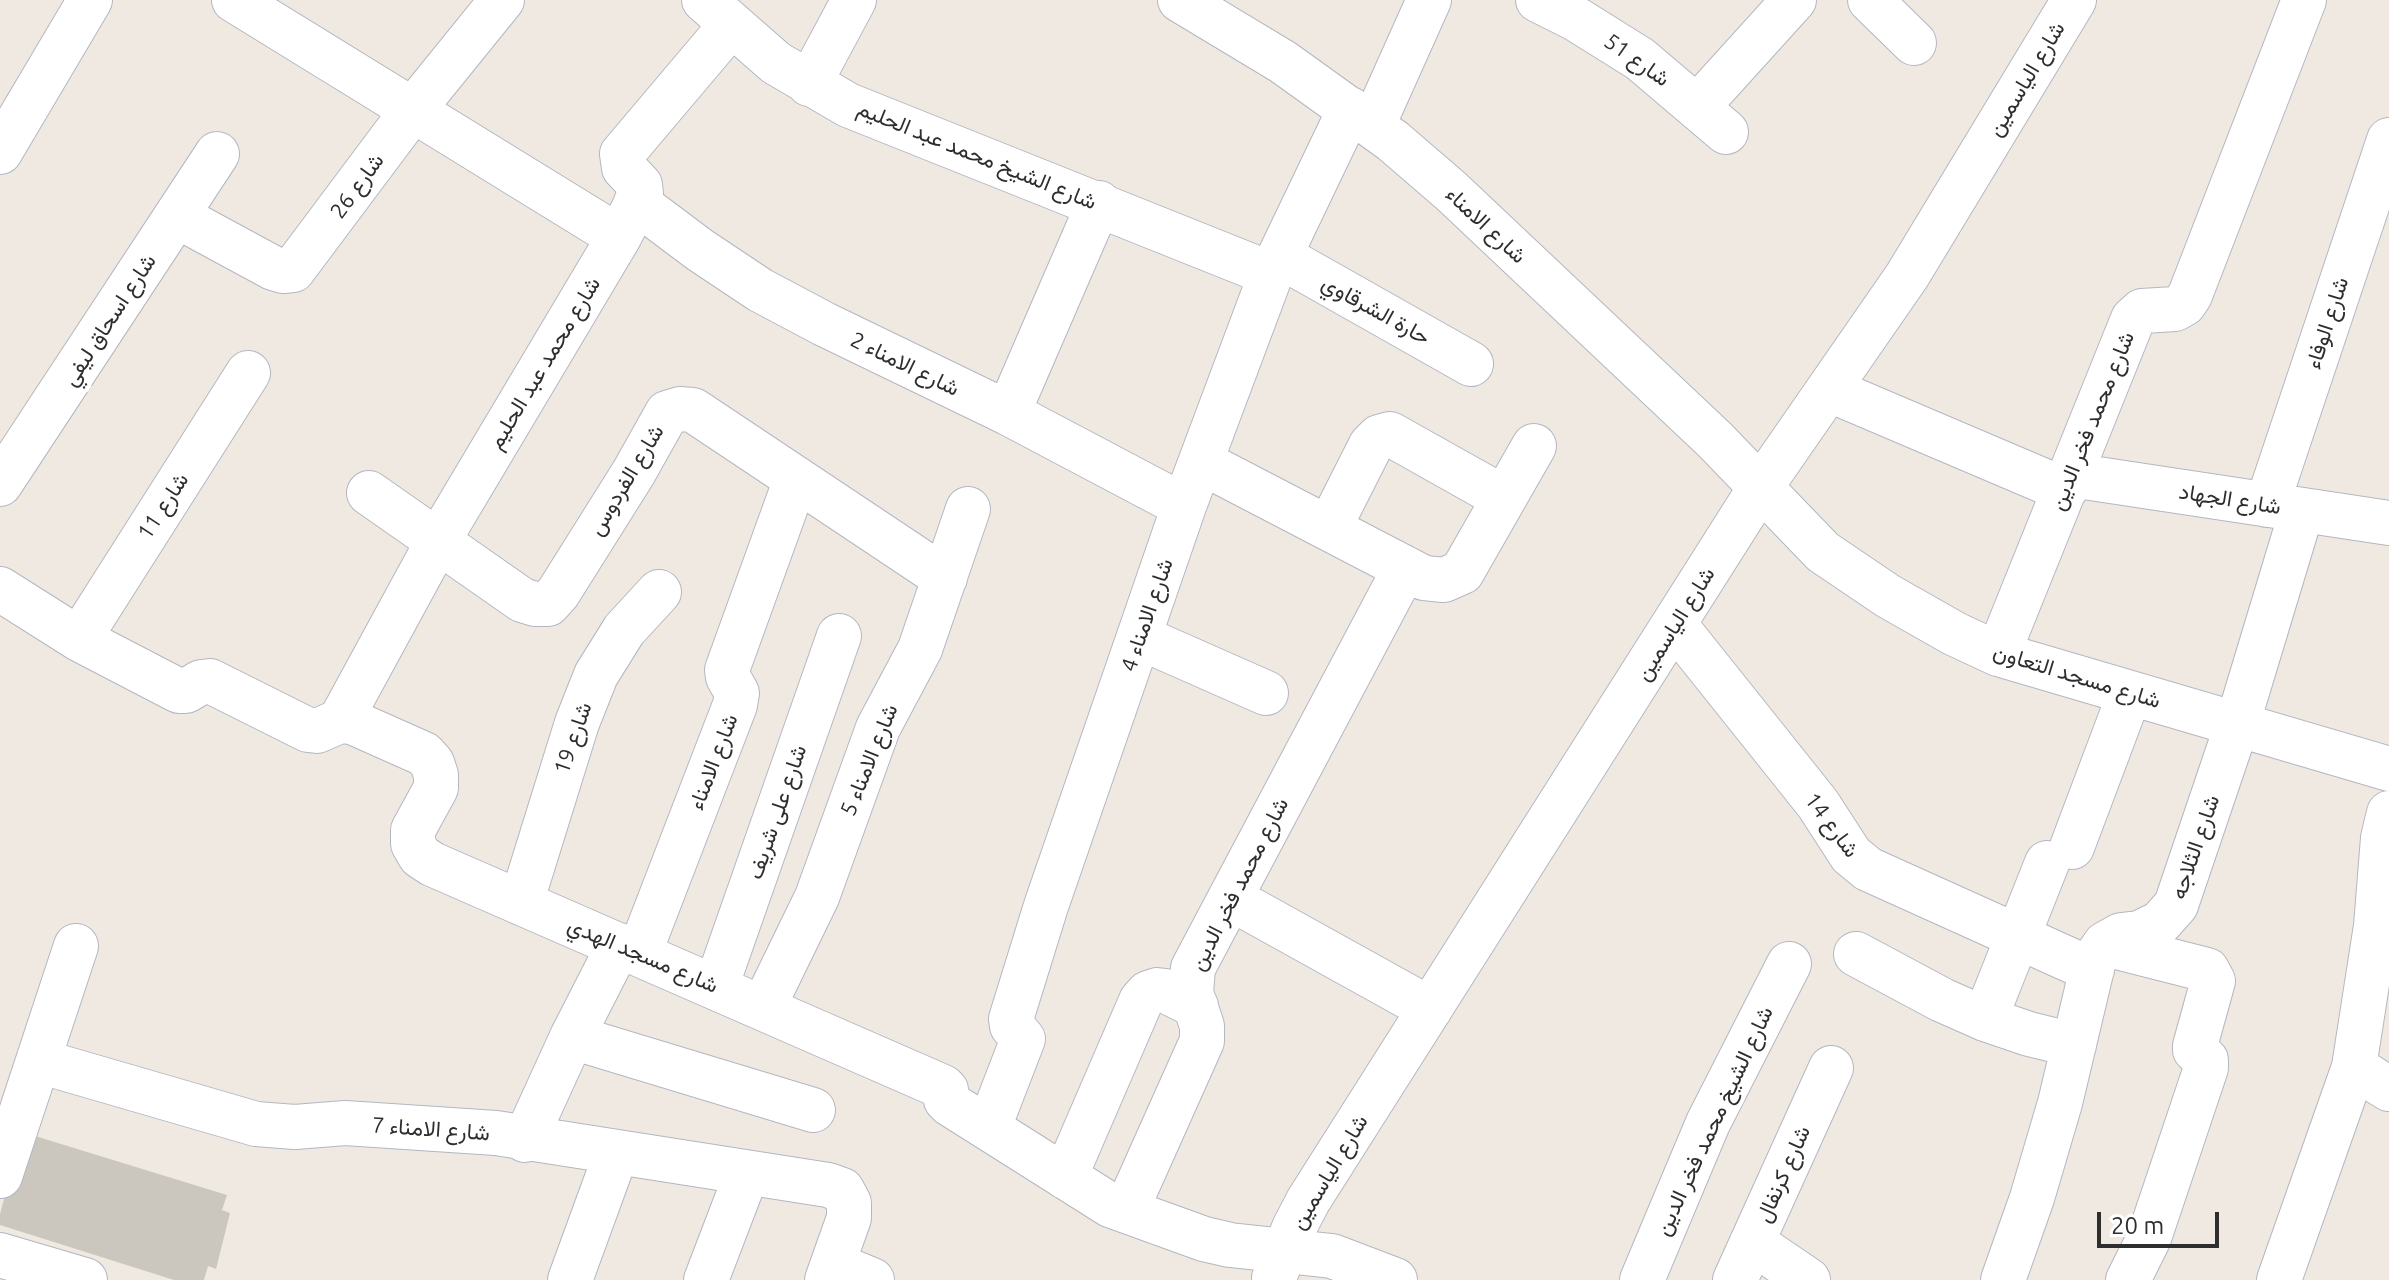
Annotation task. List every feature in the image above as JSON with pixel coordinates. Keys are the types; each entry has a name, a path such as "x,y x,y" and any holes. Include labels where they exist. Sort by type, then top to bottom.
{"street":[{"path":"0,152 90,0"},
{"name":"شارع الامناء 2","path":"234,0 412,111 628,220 700,250 760,290 824,324 1008,413 1184,506"},
{"name":"شارع 26","path":"177,216 273,268 293,270 412,111 502,0"},
{"path":"809,84 854,0"},
{"name":"شارع الامناء","path":"1180,0 1283,62 1361,117 1451,191 1715,440 1760,488"},
{"name":"شارع الامناء 4","path":"989,1127 1023,1039 1012,1026 1011,1019 1046,906 1184,506 1276,265 1429,0"},
{"name":"شارع 51","path":"1538,0 1576,19 1640,59 1712,119 1794,0"},
{"path":"1870,0 1914,43"},
{"name":"شارع الياسمين","path":"1279,1266 1308,1201 1760,488 1907,276 2074,0"},
{"name":"شارع محمد فخر الدين","path":"1998,654 2133,319 2142,311 2175,309 2184,304 2190,295 2304,0"},
{"path":"628,220 641,194 640,185 624,168 622,154 718,12"},
{"name":"شارع الشيخ محمد عبد الحليم","path":"718,12 776,63 848,105 1099,203 1276,265"},
{"name":"شارع الوفاء","path":"2285,508 2389,140"},
{"name":"شارع اسحاق ليفي","path":"0,484 217,154"},
{"path":"1008,413 1099,203"},
{"name":"شارع محمد عبد الحليم","path":"340,721 438,541 628,220"},
{"name":"حارة الشرقاوي","path":"1276,265 1471,364"},
{"name":"شارع 11","path":"79,639 248,373"},
{"name":"شارع الجهاد","path":"1830,390 2068,482 2389,523"},
{"name":"شارع الفردوس","path":"369,493 522,600 548,604 634,472 667,413 680,409 693,410 945,578"},
{"path":"1329,528 1371,445 1379,437 1390,434 1504,498"},
{"path":"1201,462 1424,578 1444,580 1462,572 1534,446"},
{"name":"شارع الامناء","path":"525,1140 572,1037 629,949 735,705 737,693 727,670 796,479"},
{"name":"شارع مسجد التعاون","path":"1760,488 1823,552 1888,596 1998,654 2389,769"},
{"name":"شارع الثلاجه","path":"2098,957 2121,935 2139,933 2160,923 2176,905 2237,725 2285,508"},
{"name":"شارع الامناء 5","path":"763,1008 817,897 878,728 913,665 968,509"},
{"name":"شارع محمد فخر الدين","path":"1126,1211 1202,1041 1202,1026 1191,993 1193,968 1405,568"},
{"name":"شارع مسجد الهدي","path":"0,589 79,639 179,691 210,681 308,730 326,729 340,721 352,722 424,754 432,763 436,788 413,830 413,844 420,856 943,1087 950,1104 1094,1197 1279,1266 1332,1256 1395,1280"},
{"name":"شارع 19","path":"521,903 577,723 596,675 624,630 659,592"},
{"name":"شارع 14","path":"1675,625 1818,804 1851,855 1868,869 2016,936 2098,957 2207,970 2213,981 2195,1046 2195,1050 2206,1060 2206,1068 2152,1229 2128,1280"},
{"name":"شارع على شريف","path":"716,987 839,636"},
{"path":"1139,637 1266,693"},
{"path":"1985,1019 2016,936 2060,855 2130,693"},
{"path":"2279,1280 2371,1078 2376,926 2383,838 2389,813"},
{"path":"1230,898 1430,1009"},
{"path":"0,1176 76,946"},
{"path":"1856,954 1985,1019 2074,1045"},
{"path":"2003,1280 2032,1198 2060,1103 2098,957"},
{"name":"شارع الشيخ محمد فخر الدين","path":"1642,1280 1708,1123 1789,964"},
{"path":"1065,1177 1141,1001 1148,993 1157,990 1166,991 1196,1006"},
{"path":"572,1037 813,1110"},
{"name":"شارع الامناء 7","path":"39,1061 275,1127 345,1123 496,1133 525,1140 828,1185 842,1190 849,1203 844,1275"},
{"name":"شارع كرنفال","path":"1744,1261 1831,1068"},
{"path":"570,1280 616,1154"},
{"path":"706,1280 747,1173"},
{"path":"0,1255 85,1280"},
{"path":"1744,1261 1808,1280"}],"building":[{"path":"22,1132 227,1195 222,1210 230,1213 216,1269 208,1266 204,1280 174,1280 0,1225 0,1214"}]}
